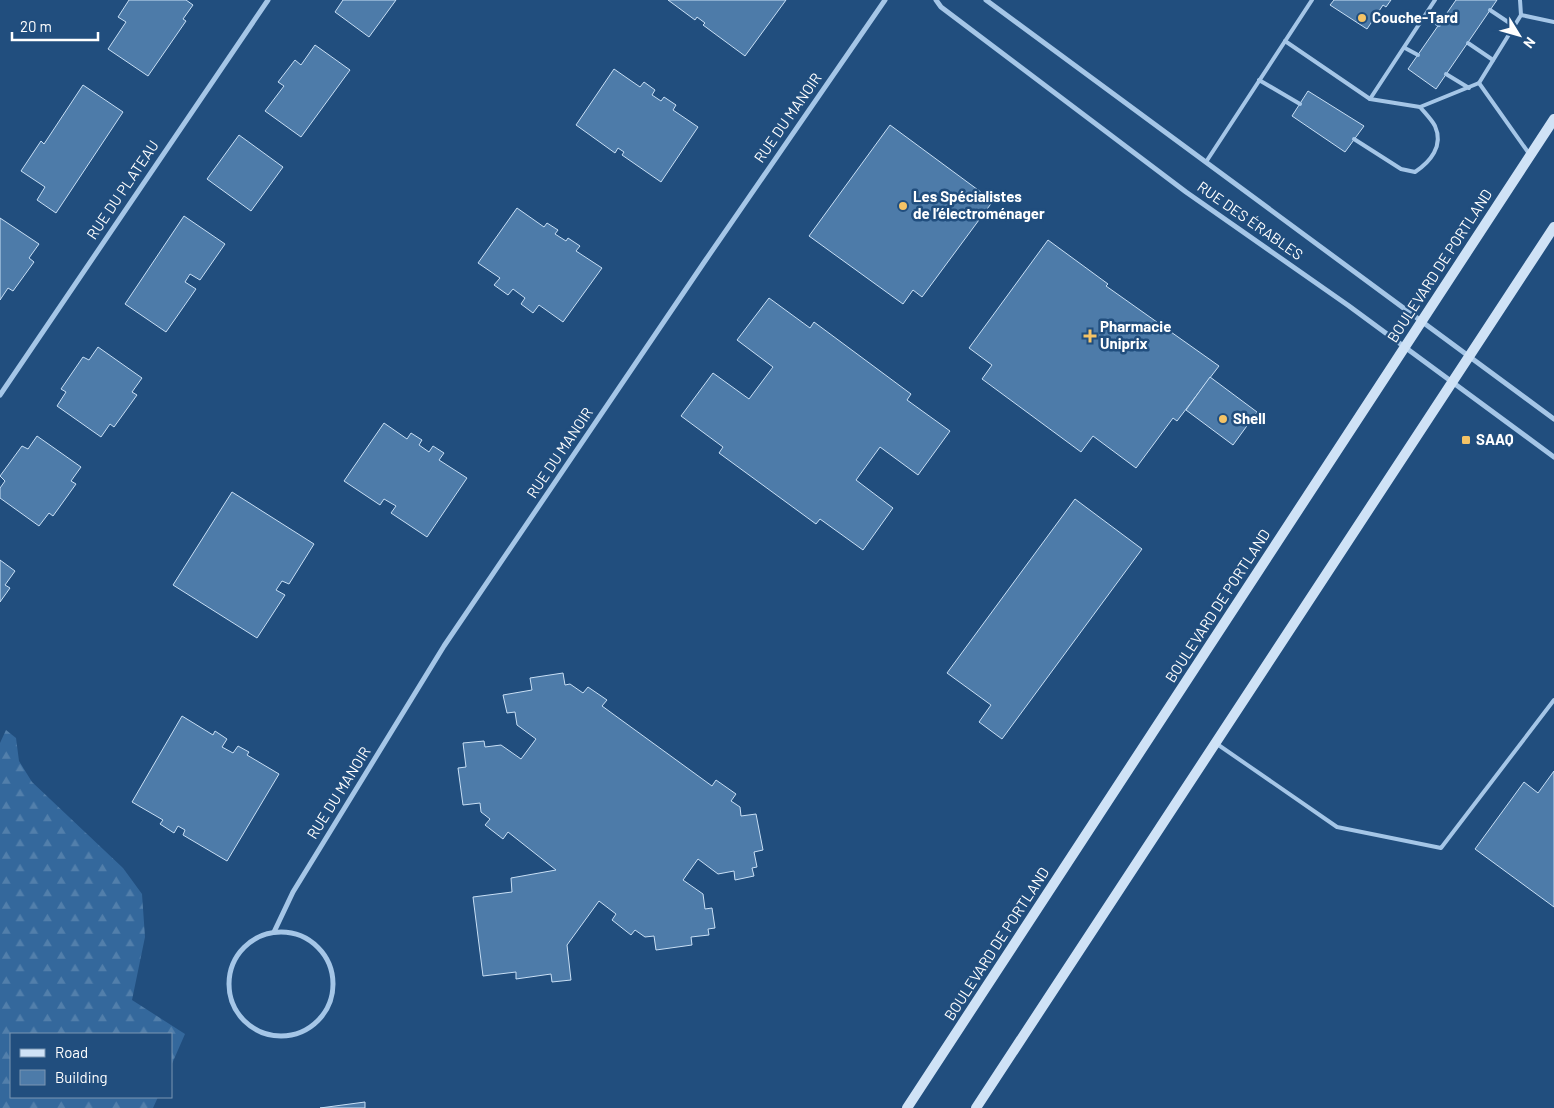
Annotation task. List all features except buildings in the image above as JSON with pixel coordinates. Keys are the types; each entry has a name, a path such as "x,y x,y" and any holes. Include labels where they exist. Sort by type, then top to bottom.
{"main road":[{"name":"BOULEVARD DE PORTLAND","path":"907,1108 1554,119"},
{"path":"976,1108 1554,227"}],"street":[{"name":"RUE DU PLATEAU","path":"0,395 268,0"},
{"name":"RUE DU MANOIR","path":"274,932 293,892 444,646 709,254 885,0"},
{"name":"RUE DES ÉRABLES","path":"936,0 941,7 1186,192 1404,347 1554,458"},
{"name":"RUE DES ÉRABLES","path":"986,0 1554,419"},
{"path":"274,932 292,932 308,939 322,951 331,966 334,984 331,1002 321,1018 308,1029 291,1035 273,1036 257,1030 244,1021 234,1007 230,992 230,975 235,960 245,947 258,937 274,932"}],"lane":[{"path":"1206,162 1312,0"},
{"path":"1370,99 1435,0"},
{"path":"1285,41 1370,99 1420,108 1479,83 1521,15 1520,0"},
{"path":"1490,10 1514,26"},
{"path":"1521,15 1554,22"},
{"path":"1425,16 1439,25"},
{"path":"1468,43 1493,60"},
{"path":"1405,48 1418,55"},
{"path":"1446,74 1469,88"},
{"path":"1259,80 1300,104"},
{"path":"1479,83 1530,155"},
{"path":"1354,139 1401,169 1415,172 1429,163 1438,142 1435,126 1420,108"},
{"path":"1215,742 1337,827 1441,848 1554,700"}],"green space":[{"path":"6,730 16,738 19,761 32,782 123,868 142,894 145,937 132,1000 185,1034 172,1064 172,1033 10,1033 10,1098 158,1098 153,1108 0,1108 0,743"}],"place":[{"name":"Couche-Tard","path":"1362,18"},
{"name":"Les Spécialistes de l’électroménager","path":"903,206"},
{"name":"Pharmacie Uniprix","path":"1090,336"},
{"name":"Shell","path":"1223,419"},
{"name":"SAAQ","path":"1466,440"}]}
